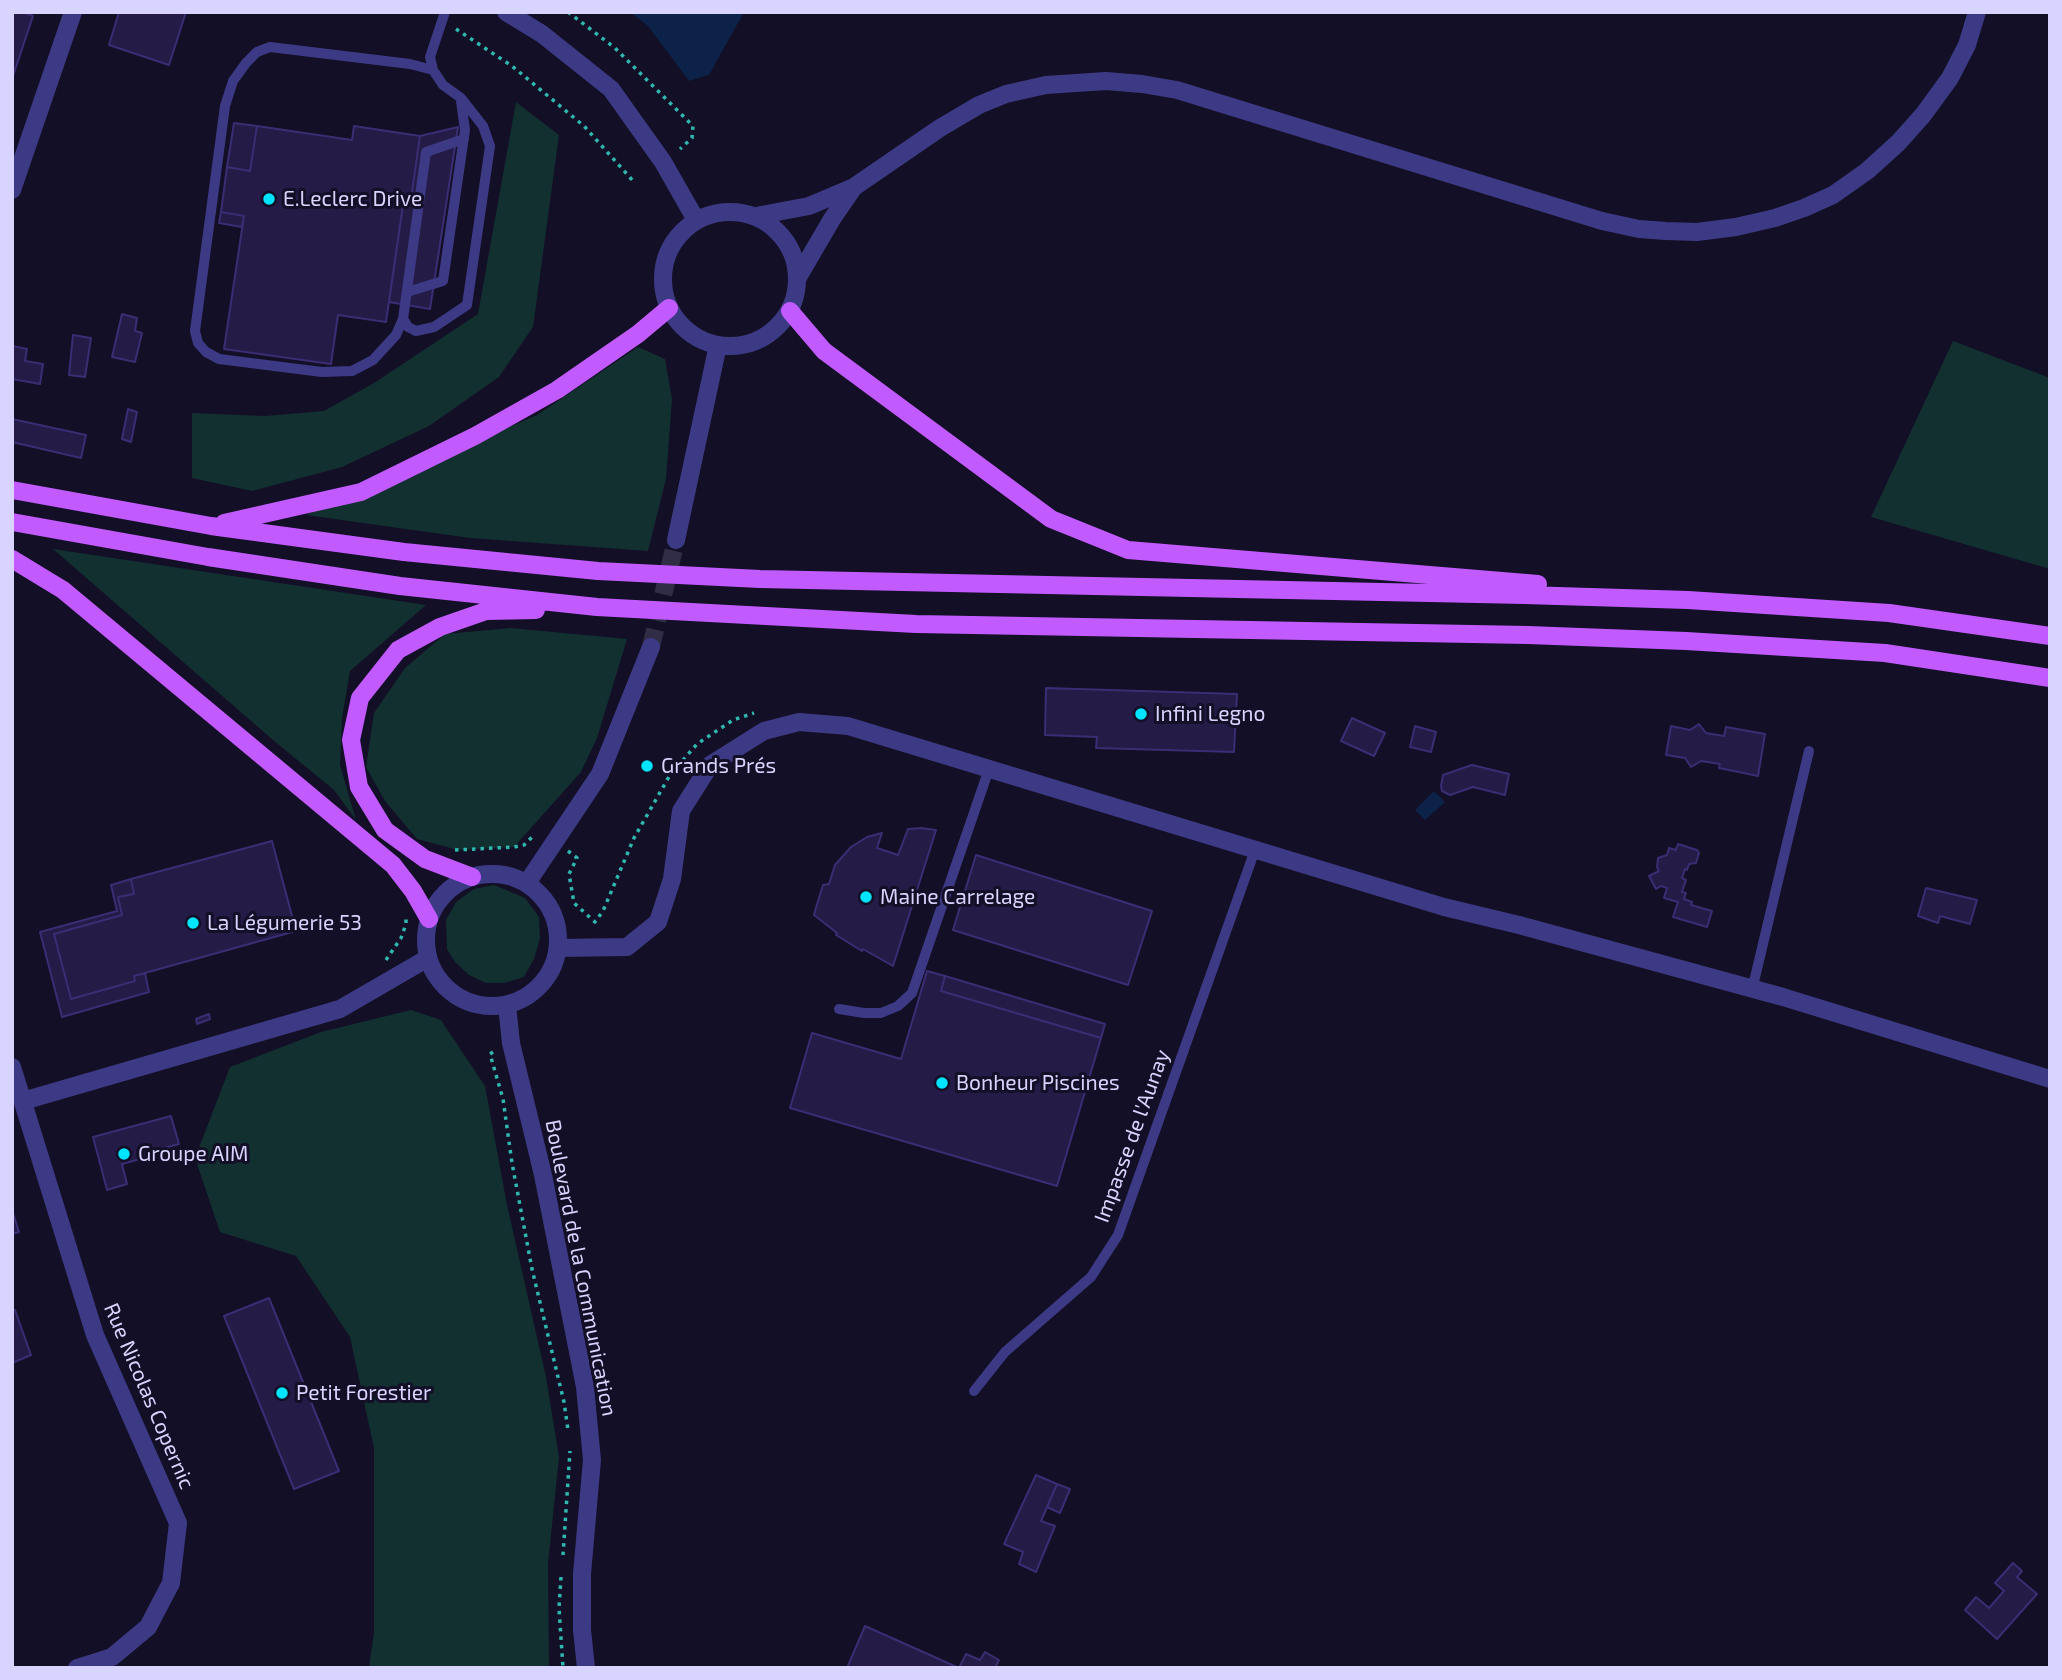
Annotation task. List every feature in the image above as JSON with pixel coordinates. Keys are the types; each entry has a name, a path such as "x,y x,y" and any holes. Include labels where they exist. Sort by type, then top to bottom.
{"main road":[{"path":"211,526 361,492 475,436 557,390 638,334 669,308"},
{"path":"790,311 824,351 1051,519 1128,550 1901,614 2050,636"},
{"path":"12,490 211,526 404,552 598,571 760,579 1525,595 1828,608"},
{"path":"12,522 208,557 400,586 597,607 916,624 1514,635 1686,641 1885,653 2050,678"},
{"path":"12,559 63,590 393,865 413,891 429,919"},
{"path":"472,877 425,859 385,830 359,787 351,740 360,698 398,650 440,627 486,611 597,607"}],"street":[{"path":"12,190 73,12"},
{"path":"506,12 542,33 611,89 663,162 696,220"},
{"path":"757,216 808,206 854,187 940,128 979,105 1006,94 1046,85 1106,81 1177,90 1602,221 1639,229 1666,231 1697,232 1736,227 1804,208 1833,195 1867,171 1898,143 1923,115 1950,78 1967,45 1978,12"},
{"path":"797,279 854,187"},
{"path":"736,211 757,216 774,227 788,243 796,265 797,289 790,311 777,328 759,340 739,346 718,345 698,338 681,325 669,308 663,289 663,268 669,249 680,233 696,220 716,212 736,211"},
{"path":"676,540 718,345"},
{"path":"527,883 600,774 651,648"},
{"path":"558,948 627,947 657,922 672,879 681,811 710,765 764,731 799,722 848,726 1444,907 1783,997 2050,1079"},
{"path":"491,873 510,876 527,883 542,896 552,911 558,929 558,948 553,967 542,984 526,997 507,1005 487,1006 467,1002 450,992 436,976 428,958 426,938 429,919 439,900 453,886 472,877 491,873"},
{"path":"23,1101 341,1009 428,958"},
{"name":"Boulevard de la Communication","path":"507,1005 511,1043 543,1175 585,1387 593,1460 582,1574 582,1629 586,1668"},
{"name":"Rue Nicolas Copernic","path":"12,1067 95,1335 178,1523 171,1583 148,1627 112,1657 77,1668"}],"lane":[{"path":"403,318 408,327 416,331 434,327 467,305 490,146 483,126 461,98 443,85 433,70 429,57 444,16"},
{"path":"433,70 410,64 270,47 257,52 246,63 233,81 225,106 195,331 198,343 206,352 219,359 322,372 352,371 373,360 392,340 403,318 426,152 464,139"},
{"path":"407,292 443,281 465,130 461,98"},
{"path":"1752,990 1809,751"},
{"path":"839,1009 881,1013 898,1006 912,993 989,769"},
{"name":"Impasse de l'Aunay","path":"974,1391 1005,1352 1091,1277 1118,1235 1255,849"}],"path":[{"path":"568,12 615,48 694,126 692,138 680,149"},
{"path":"444,16 512,66 584,126 634,182"},
{"path":"577,858 569,874 574,903 595,922 603,911 634,838 670,775 696,744 733,720 765,710"},
{"path":"511,1043 490,1054 503,1099 532,1269 564,1402 569,1437"},
{"path":"563,1668 559,1608 570,1448"}],"green space":[{"path":"516,102 559,135 533,327 499,377 429,426 342,467 252,491 192,478 192,413 265,416 324,411 374,383 478,314"},
{"path":"1953,341 2050,378 2050,569 1871,517"},
{"path":"638,347 665,359 672,399 666,479 648,551 470,538 306,515 537,415"},
{"path":"53,549 426,605 350,671 342,718 340,765 356,820 334,790"},
{"path":"511,628 627,639 597,738 581,772 514,847 458,850 417,839 385,801 366,767 374,713 405,668 445,634"},
{"path":"494,885 525,898 539,917 540,938 534,959 524,977 504,983 486,983 469,975 455,962 447,949 446,920 456,902 474,889"},
{"path":"411,1010 441,1020 485,1086 507,1205 546,1377 559,1457 548,1564 549,1668 369,1668 374,1632 374,1448 350,1337 296,1256 220,1232 195,1158 230,1067 321,1032"}],"water":[{"path":"630,12 744,12 709,75 689,81 648,26"},
{"path":"1434,791 1445,802 1425,820 1415,810"}],"building":[{"path":"12,12 33,16 13,76"},
{"path":"119,12 186,12 169,65 109,45"},
{"path":"234,123 257,126 250,171 227,167"},
{"path":"257,126 352,140 354,126 420,136 411,199 404,198 386,322 338,315 331,364 224,349 244,216 221,212 227,167 250,171"},
{"path":"458,127 430,309 389,302 404,198 411,199 420,136"},
{"path":"221,212 244,216 242,227 219,223"},
{"path":"122,314 137,318 135,331 142,333 135,362 112,357"},
{"path":"73,335 91,338 85,377 69,375"},
{"path":"12,346 27,349 25,361 43,364 40,384 12,379"},
{"path":"128,409 137,412 131,442 122,439"},
{"path":"12,419 86,435 81,458 12,442"},
{"name":"Infini Legno","path":"1046,688 1237,694 1234,752 1096,748 1097,737 1045,735"},
{"path":"1352,718 1385,733 1374,756 1341,741"},
{"path":"1699,724 1706,733 1724,736 1726,727 1765,734 1758,776 1719,768 1720,764 1701,761 1691,767 1685,758 1666,755 1671,726 1690,730"},
{"path":"1415,726 1436,732 1431,752 1410,747"},
{"path":"1472,765 1509,774 1505,795 1473,787 1450,795 1442,791 1443,775"},
{"name":"Maine Carrelage","path":"908,829 936,830 893,966 836,935 837,933 814,915 823,885 829,884 835,865 851,847 867,837 882,833 877,848 898,855"},
{"name":"La Légumerie 53","path":"272,841 296,931 134,976 135,981 71,999 54,934 122,915 118,897 134,894 131,879"},
{"path":"1678,844 1699,853 1696,863 1689,864 1687,870 1685,869 1682,878 1686,880 1682,892 1686,893 1684,899 1692,902 1691,905 1712,911 1707,927 1673,917 1678,902 1664,898 1667,888 1661,886 1656,889 1649,876 1659,871 1658,858 1667,855 1669,848 1676,850"},
{"path":"976,855 1152,911 1128,985 953,930"},
{"path":"131,879 134,894 118,897 122,915 54,934 71,999 135,981 134,976 145,973 149,992 62,1017 40,932 117,911 111,885"},
{"path":"1926,888 1977,900 1970,924 1940,916 1938,923 1918,916"},
{"name":"Bonheur Piscines","path":"927,971 945,976 941,991 1101,1038 1057,1186 790,1108 812,1033 901,1059"},
{"path":"945,976 1105,1024 1101,1038 941,991"},
{"path":"209,1014 210,1019 197,1024 196,1019"},
{"name":"Groupe AIM","path":"171,1116 179,1144 122,1164 127,1184 107,1190 93,1137"},
{"path":"12,1210 19,1232 12,1234"},
{"name":"Petit Forestier","path":"269,1298 339,1471 294,1489 224,1316"},
{"path":"12,1310 15,1310 31,1355 12,1363"},
{"path":"1036,1475 1057,1484 1041,1521 1055,1526 1036,1572 1019,1564 1023,1552 1004,1544"},
{"path":"1057,1484 1070,1489 1060,1513 1047,1507"},
{"path":"2013,1563 2022,1571 2017,1577 2037,1594 1997,1639 1965,1610 1976,1597 1989,1608 2004,1591 1995,1583"},
{"path":"865,1626 959,1668 847,1668"},
{"path":"985,1652 999,1660 995,1668 959,1668 966,1654 980,1660"}],"tunnel":[{"path":"651,647 676,540"}],"place":[{"name":"E.Leclerc Drive","path":"269,199"},
{"name":"Infini Legno","path":"1141,714"},
{"name":"Grands Prés","path":"647,766"},
{"name":"Maine Carrelage","path":"866,897"},
{"name":"La Légumerie 53","path":"193,923"},
{"name":"Bonheur Piscines","path":"942,1083"},
{"name":"Groupe AIM","path":"124,1154"},
{"name":"Petit Forestier","path":"282,1393"}]}
